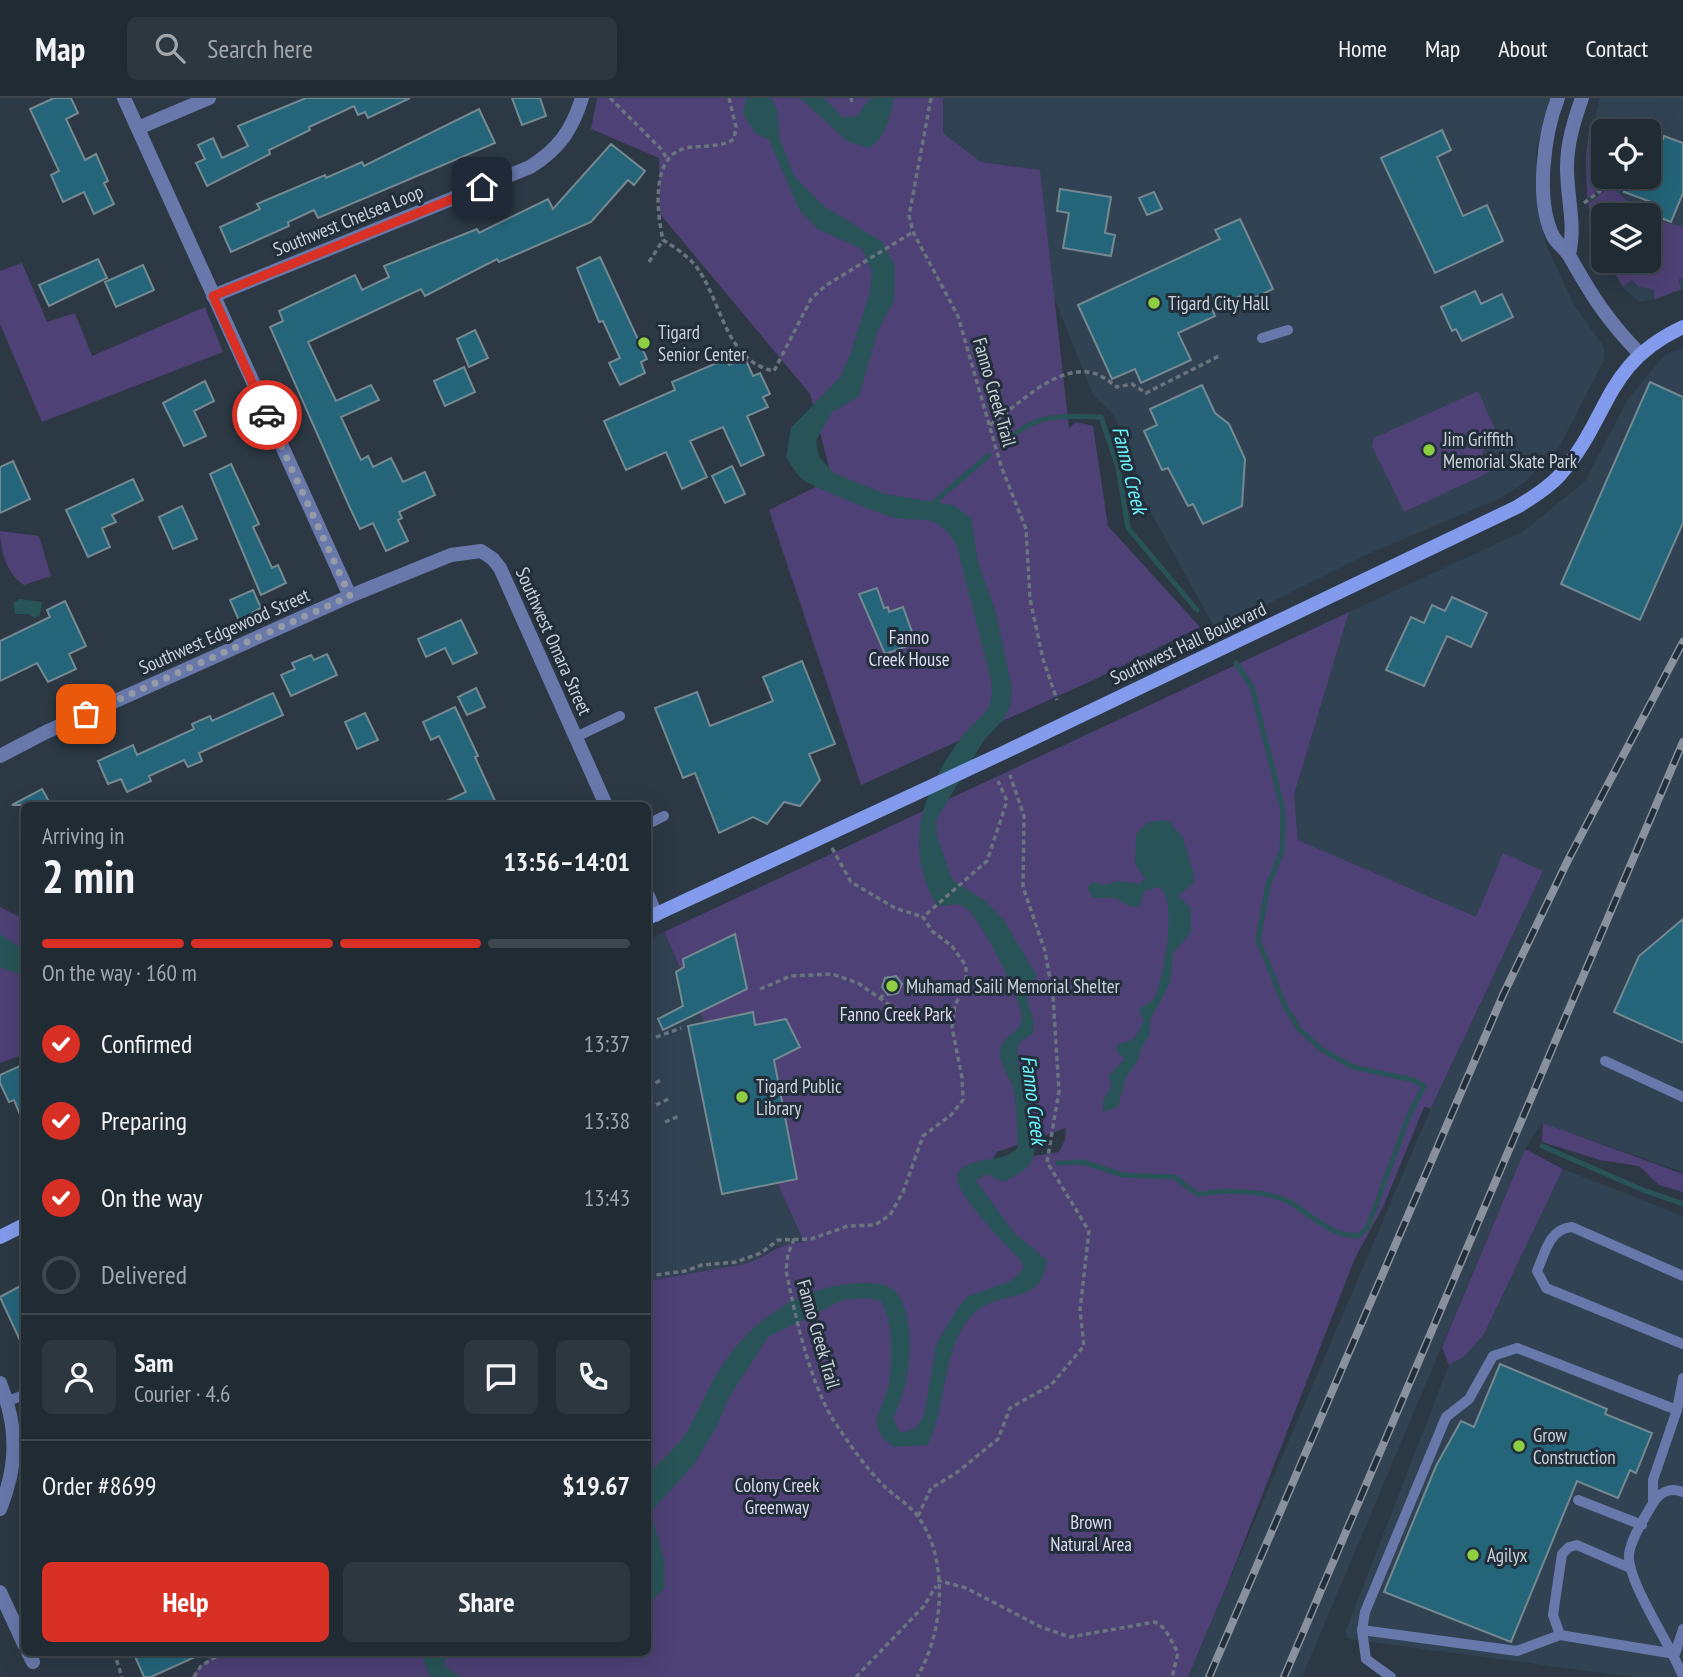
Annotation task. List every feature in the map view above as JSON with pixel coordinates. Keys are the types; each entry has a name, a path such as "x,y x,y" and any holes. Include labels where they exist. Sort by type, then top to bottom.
{"main road":[{"name":"Southwest Hall Boulevard","path":"652,916 1005,752 1479,526 1539,494 1559,476 1578,452 1615,382 1639,353 1683,327"},
{"path":"0,1237 21,1226"}],"street":[{"path":"124,98 350,596"},
{"path":"138,128 209,98"},
{"name":"Southwest Chelsea Loop","path":"213,296 530,167 561,144 569,133 582,98"},
{"path":"1558,98 1545,149 1544,183 1553,236 1569,254 1597,305 1639,353"},
{"path":"1569,254 1575,231 1567,165 1569,141 1582,98"},
{"name":"Southwest Omara Street","path":"350,596 462,551 486,553 500,568 605,802"},
{"name":"Southwest Edgewood Street","path":"0,756 46,732 350,596"},
{"path":"0,1383 8,1401 14,1427 15,1456 11,1483 0,1509"},
{"path":"0,1592 21,1638"}],"lane":[{"path":"1262,338 1288,330"},
{"path":"576,737 620,716"},
{"path":"651,822 664,816"},
{"path":"1605,1061 1683,1097"},
{"path":"1683,1276 1572,1227 1563,1228 1553,1234 1537,1271 1546,1288 1683,1344"},
{"path":"1391,1677 1366,1659 1362,1630 1365,1612 1446,1417 1469,1399 1493,1356 1517,1348 1677,1410"},
{"path":"1653,1501 1653,1480 1677,1410 1683,1378"},
{"path":"8,1401 21,1396"},
{"path":"1683,1492 1676,1489 1664,1491 1653,1501 1629,1553 1630,1568 1675,1654 1683,1677"},
{"path":"1578,1500 1642,1525"},
{"path":"1560,1636 1553,1615 1562,1554 1569,1547 1577,1545 1630,1568"},
{"path":"1675,1654 1683,1629"},
{"path":"1362,1630 1517,1651 1560,1636 1675,1654"}],"path":[{"path":"610,98 662,150 667,159"},
{"path":"649,262 663,240 661,180 667,159 683,149 715,146 734,139 736,127 729,98"},
{"name":"Fanno Creek Trail","path":"931,98 909,216 913,232 958,316 1006,482 1026,529 1030,599 1043,659 1057,700"},
{"path":"1584,202 1601,189"},
{"path":"663,240 698,269 741,354 758,368 774,371 811,299 825,286 913,232"},
{"path":"990,425 1031,394 1068,375 1093,373 1117,387 1132,384 1146,393 1221,355"},
{"path":"918,1516 931,1488 990,1447 1003,1431 1010,1408 1051,1385 1084,1346 1080,1310 1089,1231 1047,1162 1059,1091 1053,996 1045,951 1023,887 1025,829 1020,801 1010,775"},
{"path":"923,917 932,906 987,861 1007,801 999,783"},
{"path":"651,1276 685,1271 702,1265 736,1262 761,1253 778,1240 811,1238 848,1226 875,1225 890,1215 903,1192 923,1136 951,1115 963,1100 952,1019 955,1005 966,985 965,966 952,946 927,926 923,917 895,908 851,882 825,834"},
{"path":"760,989 791,976 818,973 858,983 912,1018 952,1019"},
{"path":"880,999 885,992"},
{"path":"651,1039 681,1028"},
{"path":"651,1085 661,1080"},
{"path":"656,1105 670,1098"},
{"path":"665,1122 679,1116"},
{"name":"Fanno Creek Trail","path":"794,1239 788,1254 788,1279 820,1395 838,1427 879,1480 918,1516 932,1549 939,1619 933,1644 917,1677"},
{"path":"856,1677 924,1606 937,1580 966,1588 1002,1608 1070,1637 1155,1622 1165,1629 1178,1653 1172,1677"},
{"path":"115,1656 122,1677"},
{"path":"194,1677 201,1666 217,1656"}],"shaded area":[{"path":"746,98 771,98 777,109 780,139 794,176 824,206 882,242 895,266 894,301 878,330 859,396 831,413 816,441 819,457 834,473 885,494 953,505 971,518 978,562 996,613 1012,689 1010,706 1003,720 984,740 936,820 937,836 952,880 984,900 1003,919 1037,976 1025,991 1034,1023 1033,1033 1020,1043 1018,1052 1032,1118 1034,1152 1027,1167 1003,1182 986,1174 976,1181 1015,1234 1047,1260 1043,1274 1030,1290 988,1304 966,1322 952,1354 928,1445 894,1447 884,1439 878,1429 877,1420 886,1396 891,1367 888,1321 881,1301 866,1298 843,1300 768,1337 728,1399 717,1426 694,1464 651,1512 651,1472 684,1436 726,1359 758,1324 777,1310 819,1290 841,1285 879,1284 891,1288 899,1296 905,1309 910,1336 909,1365 899,1406 893,1418 900,1433 915,1429 924,1416 936,1345 955,1312 968,1296 1011,1281 1024,1268 1020,1259 975,1210 957,1178 966,1166 1003,1157 1018,1147 1013,1088 1000,1053 1003,1042 1021,1023 1020,1009 1000,961 973,916 959,905 937,906 926,883 919,840 927,798 936,778 961,738 988,708 992,692 991,680 957,546 949,534 935,522 888,516 819,488 802,479 786,457 791,428 840,377 851,353 870,292 872,272 862,249 818,229 800,211 769,140 755,133 743,114"},
{"path":"800,98 824,98 843,118 858,115 870,98 894,98 889,119 880,138 869,148 847,141"},
{"path":"943,98 1552,98 1536,149 1536,183 1545,242 1574,305 1604,347 1604,360 1558,449 1524,483 1498,499 1361,557 1216,630 1144,500 1131,450 1113,414 1093,395 1054,297 1039,170 981,162 943,133"},
{"path":"1600,98 1683,98 1683,288 1661,298 1639,302 1622,287 1614,273 1661,273 1661,203 1591,203 1591,218 1587,203 1587,150 1591,134 1591,189 1661,189 1661,119 1595,119"},
{"path":"1683,348 1683,1172 1542,1123 1525,1149 1302,1677 1188,1677 1431,1108 1543,871 1476,918 1298,840 1294,795 1349,612 1524,531 1585,481 1628,399 1664,356"},
{"path":"20,599 42,602 40,615 35,618 29,614 15,614 13,603"},
{"path":"1169,821 1183,838 1194,876 1194,882 1178,896 1191,908 1191,932 1173,953 1170,983 1151,1018 1149,1036 1141,1048 1138,1060 1126,1077 1118,1107 1103,1112 1103,1100 1111,1087 1109,1075 1125,1059 1116,1050 1119,1044 1134,1039 1144,1021 1139,1010 1155,997 1168,938 1168,905 1165,893 1158,887 1144,891 1139,907 1131,907 1115,898 1094,898 1087,888 1092,882 1104,885 1119,881 1140,884 1145,878 1135,864 1136,835 1146,823"},
{"path":"664,932 805,1243 774,1247 758,1260 744,1264 651,1280 651,938"},
{"path":"0,934 21,948 21,975 0,967"},
{"path":"1563,1169 1683,1216 1683,1677 1632,1677 1349,1639 1345,1633 1449,1365 1464,1357 1484,1334"},
{"path":"651,1512 664,1561 664,1589 651,1601"},
{"path":"424,1656 444,1656 445,1666 460,1677 431,1677"}],"green space":[{"path":"597,98 943,98 943,133 981,162 1040,170 1069,428 1076,422 1093,426 1108,526 1200,627 1098,678 861,785 769,510 832,479 810,394 660,214 659,158 591,129"},
{"path":"1591,130 1591,189 1598,189 1587,198 1586,157"},
{"path":"1607,189 1614,189 1630,203 1591,203 1591,213 1588,204"},
{"path":"1661,221 1683,227 1683,281 1681,278 1678,280 1682,289 1655,299 1653,289 1638,287 1633,280 1623,286 1615,273 1661,273"},
{"path":"22,263 47,322 75,313 92,356 205,307 223,352 42,422 0,324 0,271"},
{"name":"Jim Griffith Memorial Skate Park","path":"1478,391 1495,429 1482,454 1490,472 1404,512 1372,446 1374,438"},
{"path":"0,531 39,536 51,576 24,585 18,580 6,561"},
{"path":"1349,612 1294,795 1298,840 1476,917 1503,853 1543,871 1431,1108 1424,1107 1383,1207 1355,1258 1229,1580 1188,1677 191,1677 213,1656 651,1656 651,1280 744,1264 786,1245 804,1242 664,932","holes":["1066,1128 1065,1140 1059,1152 990,1163 997,1152"]},
{"path":"0,907 21,918 21,1055 0,1063"},
{"path":"1543,1123 1683,1174 1683,1192 1659,1185 1639,1166 1600,1160 1542,1142"},
{"path":"1525,1149 1563,1169 1484,1334 1464,1357 1449,1365 1442,1347"}],"building":[{"path":"54,98 71,98 78,113 66,119 85,160 96,154 108,181 104,183 114,204 94,214 84,192 63,202 51,175 59,171 30,109"},
{"path":"306,98 410,98 368,118 365,112 358,115 354,106 309,127 310,130 269,150 270,154 207,186 196,163 205,159 198,145 213,138 222,158 248,146 238,126"},
{"path":"512,98 540,98 546,116 522,125"},
{"path":"479,109 495,143 318,218 314,210 288,222 289,226 231,252 220,227 260,209 257,204 325,175 326,178 362,162 364,166"},
{"path":"1442,130 1451,150 1437,157 1463,216 1487,205 1503,241 1435,273 1381,158"},
{"path":"1664,136 1683,143 1683,193 1671,222 1661,218 1661,203 1624,192 1625,189 1661,189 1661,144"},
{"path":"611,144 645,171 634,185 628,180 591,222 499,262 497,259 425,296 421,289 308,342 336,401 371,385 379,400 341,417 361,460 368,456 373,467 391,458 403,482 425,472 435,495 399,512 402,518 398,520 408,541 386,551 373,523 360,529 270,327 283,321 279,311 355,275 362,290 389,277 384,266 477,229 479,233 548,199 553,209"},
{"path":"1060,189 1111,197 1105,233 1115,235 1111,256 1063,248 1069,213 1057,211"},
{"path":"1154,192 1162,209 1147,215 1139,198"},
{"name":"Tigard City Hall","path":"1240,219 1273,289 1248,301 1245,294 1212,309 1215,316 1178,333 1191,360 1141,383 1135,369 1112,379 1078,305 1220,239 1215,230"},
{"path":"600,257 647,359 641,362 645,373 620,385 609,363 620,358 603,321 599,322 577,268"},
{"path":"98,259 107,278 49,306 39,285"},
{"path":"143,265 154,290 116,307 105,282"},
{"path":"1475,291 1481,304 1502,294 1513,317 1462,341 1456,329 1452,331 1441,307"},
{"path":"475,330 488,358 469,367 457,339"},
{"path":"745,358 753,376 760,373 770,394 763,397 768,407 747,416 764,455 741,466 723,427 690,441 707,477 682,489 666,452 626,470 604,421 675,390 672,382 726,359 729,365"},
{"path":"464,367 475,392 445,406 434,381"},
{"path":"205,381 214,401 194,411 206,436 184,446 163,403"},
{"path":"1650,382 1683,397 1683,523 1640,620 1561,584"},
{"path":"1202,385 1215,413 1229,424 1245,459 1242,506 1203,524 1193,504 1188,506 1168,468 1162,470 1144,431 1157,425 1150,409"},
{"path":"13,461 30,499 0,513 0,467"},
{"path":"231,464 259,524 253,527 272,568 278,565 286,583 261,595 210,474"},
{"path":"732,466 745,494 725,503 712,476"},
{"path":"133,479 143,500 112,515 116,522 102,528 110,547 88,557 66,510"},
{"path":"182,506 197,539 173,549 159,517"},
{"name":"Fanno Creek House","path":"877,588 884,608 888,607 889,612 903,607 916,643 885,654 859,594"},
{"path":"253,590 261,608 253,612 256,618 241,625 230,600"},
{"path":"1452,597 1487,613 1471,647 1447,636 1424,686 1386,670 1411,617 1424,623 1432,605 1445,611"},
{"path":"65,601 86,646 69,654 76,669 48,682 37,663 0,681 0,641 50,617 47,610"},
{"path":"461,620 477,653 453,664 445,648 426,657 418,639"},
{"path":"327,654 337,675 291,696 281,675 295,669 292,663 311,655 314,660"},
{"path":"802,661 835,744 809,754 820,780 800,806 784,802 767,824 753,817 719,833 695,773 683,778 655,708 697,692 710,726 773,701 763,677"},
{"path":"476,688 485,707 467,715 458,697"},
{"path":"273,693 283,715 199,753 202,761 188,767 184,760 149,776 151,781 127,792 121,779 108,784 98,761 133,745 137,755 194,729 192,724 210,716 212,721"},
{"path":"455,707 496,802 444,802 466,792 439,736 431,740 423,722"},
{"path":"365,713 378,740 357,749 345,722"},
{"path":"42,789 49,802 21,802 21,805 12,805"},
{"path":"1683,919 1683,1043 1614,1012 1639,956"},
{"path":"735,934 747,989 663,1030 658,1019 683,1006 676,972 684,967 683,959"},
{"name":"Muhamad Saili Memorial Shelter","path":"896,976 902,984 898,993 888,995 882,987 885,978"},
{"name":"Tigard Public Library","path":"753,1012 755,1025 786,1019 800,1047 774,1060 797,1179 722,1194 688,1026"},
{"path":"21,1065 21,1117 14,1100 9,1102 0,1083 0,1075"},
{"path":"21,1286 21,1342 0,1297"},
{"path":"1500,1364 1607,1409 1605,1414 1652,1433 1636,1473 1630,1470 1618,1498 1577,1481 1511,1642 1384,1592 1436,1466 1461,1421 1474,1427"},
{"path":"135,1656 197,1656 151,1677 144,1677"}],"waterway":[{"name":"Fanno Creek","path":"1004,442 1027,426 1049,418 1101,417 1118,467 1128,528 1197,610"},
{"name":"Fanno Creek","path":"932,504 989,455"},
{"name":"Fanno Creek","path":"1058,1163 1083,1162 1123,1175 1174,1177 1199,1195 1233,1191 1259,1193 1291,1203 1330,1229 1358,1236 1368,1227 1408,1118 1424,1086 1413,1080 1353,1067 1321,1049 1299,1029 1285,1006 1258,940 1268,885 1282,851 1283,810 1252,687 1236,663"},
{"path":"1542,1146 1643,1190 1683,1204"}],"railway":[{"path":"1209,1677 1503,995 1568,860 1683,642"},
{"path":"1284,1677 1683,742"}],"way so far":[{"path":"86,714 350,596 267,415"}],"place":[{"name":"Tigard City Hall","path":"1154,303"},
{"name":"Tigard Senior Center","path":"644,343"},
{"name":"Jim Griffith Memorial Skate Park","path":"1429,450"},
{"name":"Muhamad Saili Memorial Shelter","path":"892,986"},
{"name":"Tigard Public Library","path":"742,1097"},
{"name":"Grow Construction","path":"1519,1446"},
{"name":"Agilyx","path":"1473,1555"}],"route":[{"path":"267,415 213,296 482,187"}],"park label":[{"name":"Fanno Creek Park","path":"896,1014"},
{"name":"Colony Creek Greenway","path":"777,1496"},
{"name":"Brown Natural Area","path":"1091,1533"}]}
